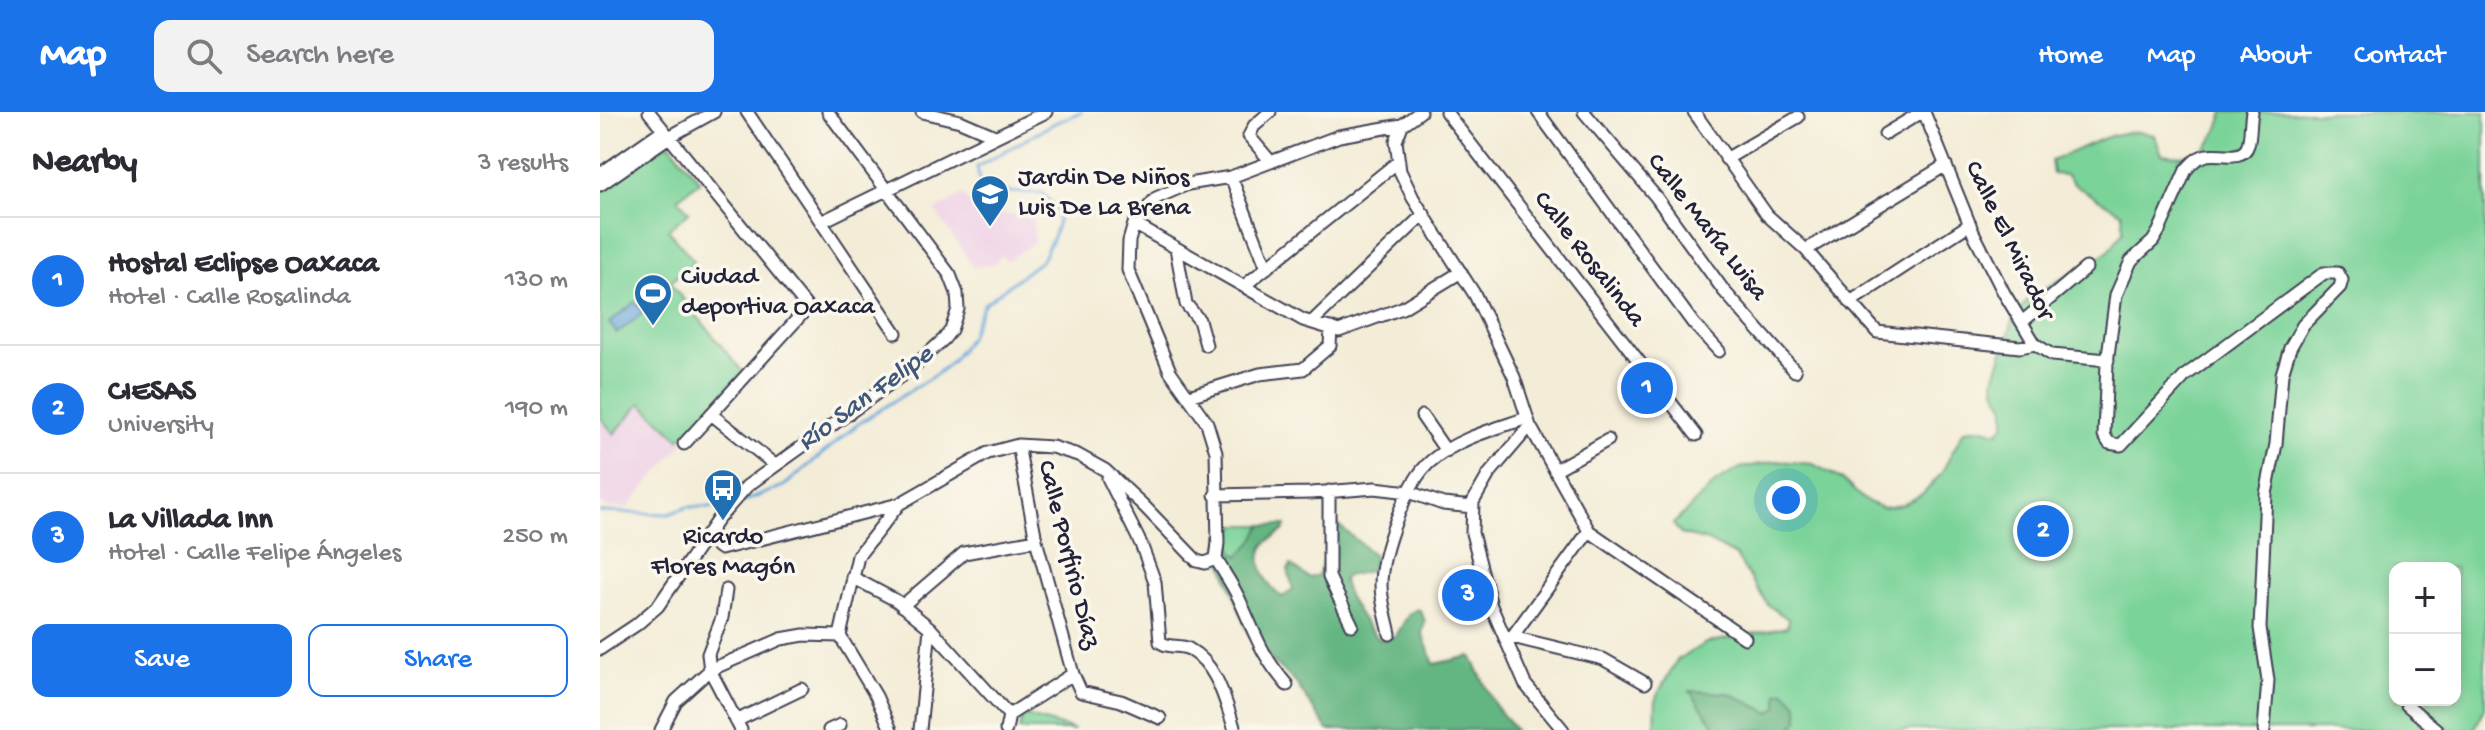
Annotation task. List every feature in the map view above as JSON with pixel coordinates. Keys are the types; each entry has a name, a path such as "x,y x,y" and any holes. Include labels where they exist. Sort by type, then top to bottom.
{"street":[{"path":"649,112 806,306 684,444"},
{"path":"600,174 666,133 714,112"},
{"path":"747,112 896,333"},
{"path":"600,649 658,606 732,501 775,465 912,368 944,339 954,323 959,301 954,283 828,112"},
{"path":"922,112 960,121 995,136"},
{"path":"821,222 1046,112"},
{"path":"1270,112 1254,126 1249,136 1271,162"},
{"path":"1287,685 1268,663 1253,635 1241,601 1216,559 1216,452 1207,423 1170,371 1128,270 1129,241 1134,224 1156,198 1188,184 1231,177 1339,136 1402,125 1420,112"},
{"name":"Calle Rosalinda","path":"1446,112 1458,118 1696,435"},
{"path":"1538,112 1693,323 1719,351"},
{"name":"Calle María Luisa","path":"1584,112 1656,197 1724,291 1795,371"},
{"path":"1694,112 1767,215 1806,250 1873,329 1882,334 2020,347 2035,344 2052,355 2108,360"},
{"path":"1885,134 1923,112"},
{"name":"Calle El Mirador","path":"1923,112 1970,224 2035,344"},
{"path":"2252,112 2245,151 2235,155 2207,155 2194,161 2181,180 2153,241 2126,268 2116,295 2108,360 2104,435 2109,443 2121,445 2186,375 2324,273 2338,273 2342,280 2333,295 2303,325 2290,348 2282,374 2276,444 2266,494 2260,628 2268,680 2264,730"},
{"path":"1726,159 1798,117"},
{"path":"1402,125 1396,141 1400,171 1475,295 1514,377 1528,422 1589,531 1745,638"},
{"path":"600,185 666,133"},
{"path":"1244,286 1399,161"},
{"path":"1806,250 1946,165"},
{"path":"1231,177 1267,268"},
{"path":"1312,322 1424,214"},
{"path":"1134,224 1312,322 1339,331 1402,308 1461,272"},
{"path":"1850,302 1970,224"},
{"path":"1176,248 1186,304 1199,320 1206,345"},
{"path":"2022,322 2086,268"},
{"path":"1189,396 1260,374 1303,369 1330,346 1331,328"},
{"path":"711,414 775,465"},
{"path":"1422,416 1446,451"},
{"path":"1390,634 1381,588 1383,559 1409,492 1429,462 1446,451 1466,440 1528,422"},
{"path":"1528,422 1489,474 1473,507 1472,533 1491,606 1510,639 1525,684 1563,730"},
{"path":"1555,470 1608,440"},
{"path":"706,538 721,549 899,504 988,453 1018,445 1052,447 1078,455 1105,470 1197,561 1205,563 1216,559"},
{"name":"Calle Porfirio Díaz","path":"1018,445 1036,540 1073,674"},
{"path":"1105,470 1141,544 1155,582 1160,642 1167,647 1185,646 1198,654 1219,681 1235,730"},
{"path":"1215,495 1375,488 1409,492 1443,504 1473,507"},
{"path":"1329,491 1329,577 1352,625"},
{"path":"891,730 876,696 840,636 858,556 899,504"},
{"path":"1510,639 1589,531"},
{"path":"902,606 964,553 1036,540"},
{"path":"852,577 902,606 930,628 1009,715"},
{"path":"726,590 722,618 708,654 710,670 739,726 802,689"},
{"path":"920,730 921,694 930,628"},
{"path":"661,730 676,701 710,670 781,639 804,635 840,636"},
{"path":"1510,639 1603,659 1645,683"},
{"path":"1006,730 1009,715 1073,674 1081,692 1121,701 1160,718"},
{"path":"2408,706 2437,730"}],"shaded area":[{"name":"Jardin De Niños Luis De La Brena","path":"963,195 980,214 1032,215 1035,241 1007,261 1002,255 993,264 974,267 935,211"},
{"path":"641,403 684,442 627,508 607,508 600,504 600,417 613,434"}],"green space":[{"path":"2224,112 2485,112 2485,708 2474,730 1655,730 1656,697 1677,660 1706,643 1787,627 1788,619 1768,605 1736,556 1708,541 1681,534 1673,524 1716,482 1740,468 1778,461 1813,464 1843,480 1864,500 1882,508 1902,505 1923,494 1941,474 1964,430 1983,428 1998,432 2005,424 2005,407 1996,391 1994,379 2014,317 2030,297 2109,251 2123,231 2122,213 2076,186 2066,175 2053,174 2051,161 2102,139 2128,132 2154,135 2162,154 2176,156 2204,149 2215,135"},
{"name":"Ciudad deportiva Oaxaca","path":"669,143 700,181 678,198 689,212 668,230 694,261 670,283 743,372 680,439 641,403 614,434 600,417 600,192 614,178"},
{"path":"1336,523 1375,559 1370,571 1346,576 1343,580 1352,603 1370,629 1381,640 1395,637 1409,614 1420,610 1425,621 1422,633 1434,664 1471,656 1495,705 1515,730 1328,730 1295,682 1255,644 1248,633 1218,550 1222,531 1234,553 1239,556 1252,543 1262,525 1286,525 1261,552 1264,575 1272,588 1283,597 1293,589 1288,570 1291,565 1309,578 1318,575 1331,524"},
{"path":"1236,525 1262,525 1252,543 1239,556 1234,553 1227,536"},
{"path":"1690,691 1729,693 1770,713 1778,707 1778,693 1785,691 1798,705 1799,719 1791,730 1718,730"},
{"path":"1023,715 1075,730 1019,730"}],"water":[{"path":"635,302 643,313 617,333 609,323"}],"waterway":[{"name":"Río San Felipe","path":"735,505 784,486 858,424 938,373 953,360 969,338 984,304 1042,260 1058,222 1058,210 1042,193 996,192 980,183 977,167 1053,124 1081,112"},
{"path":"600,512 669,514 688,507 724,507"}],"place":[{"name":"Jardin De Niños Luis De La Brena","path":"990,228"},
{"name":"Ciudad deportiva Oaxaca","path":"653,327"},
{"name":"Hostal Eclipse Oaxaca","path":"1647,388"},
{"name":"Ricardo Flores Magón","path":"723,522"},
{"name":"CIESAS","path":"2043,531"},
{"name":"La Villada Inn","path":"1468,595"}]}
